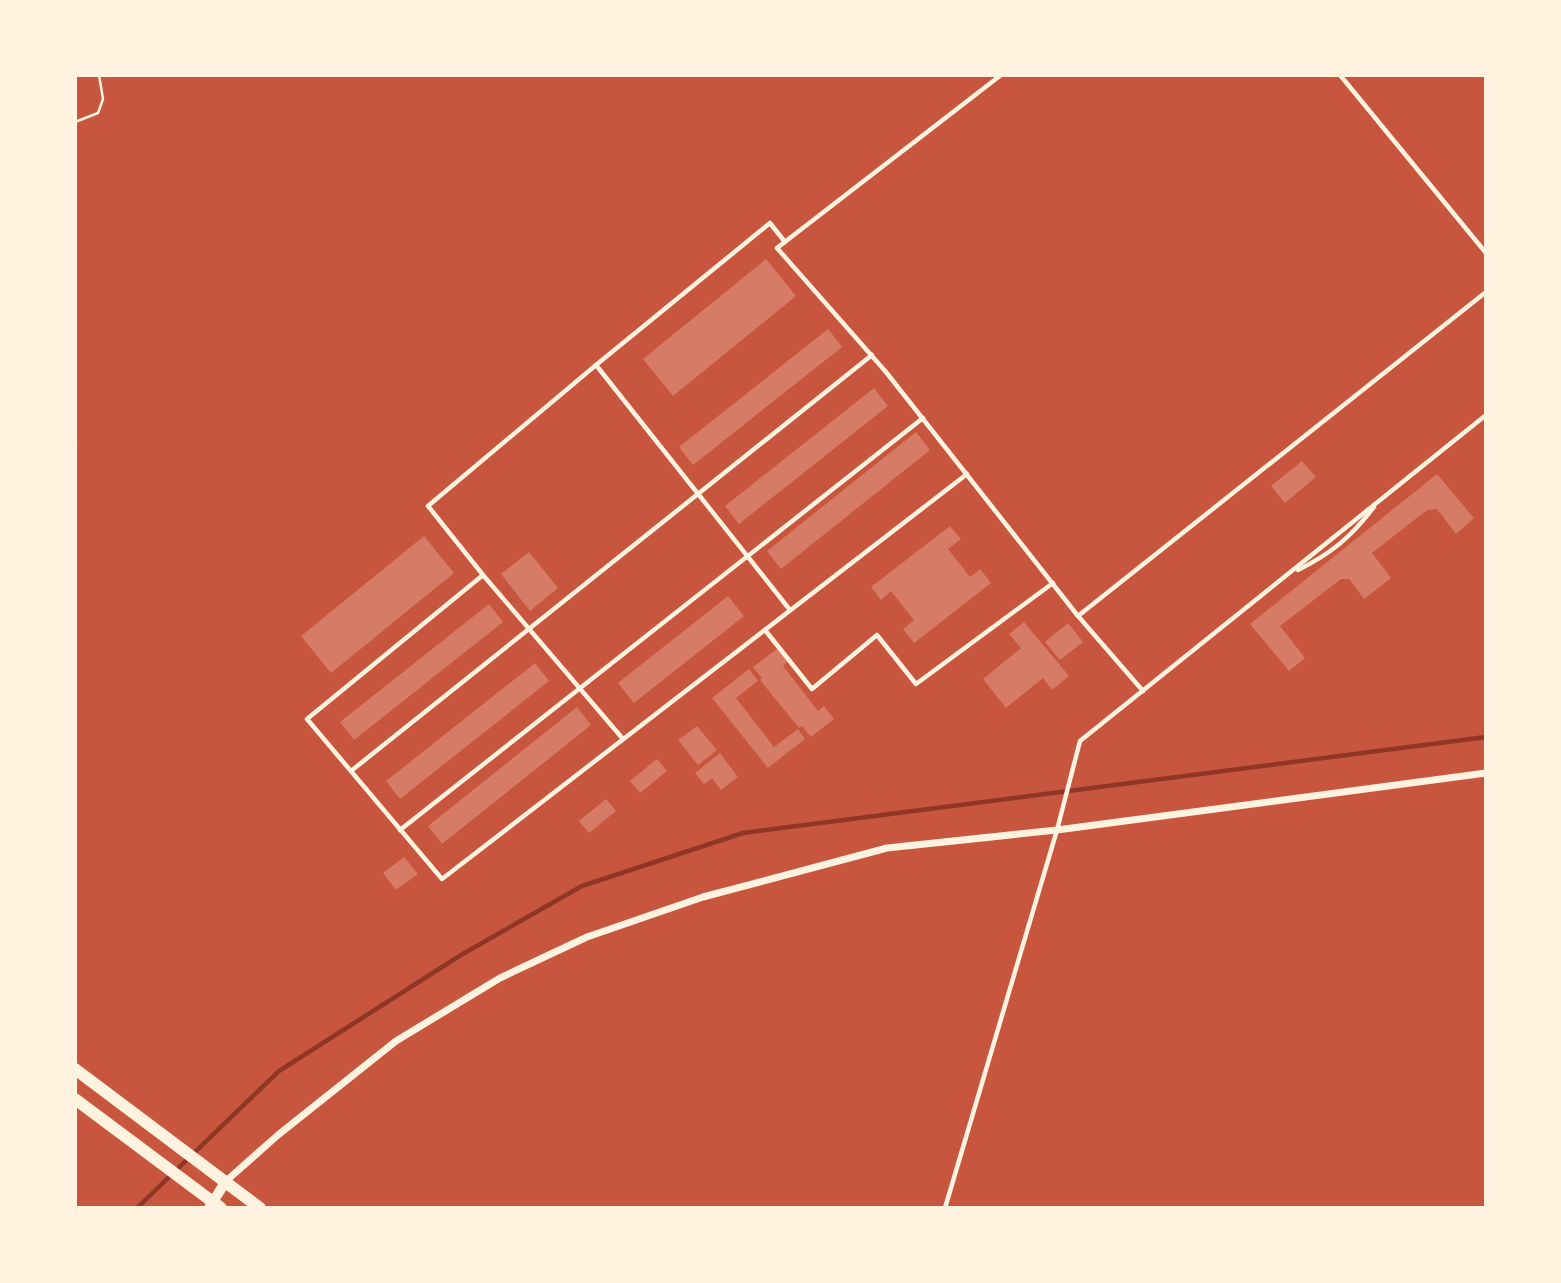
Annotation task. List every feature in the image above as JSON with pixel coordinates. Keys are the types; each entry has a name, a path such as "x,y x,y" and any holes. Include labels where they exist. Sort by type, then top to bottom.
{"main road":[{"path":"75,1069 260,1208"},
{"path":"75,1099 214,1206"}],"street":[{"path":"214,1206 226,1181 278,1135 396,1041 500,978 587,937 703,897 887,848 1057,830 1486,773"}],"lane":[{"path":"1001,75 778,248 872,355 1078,615 1143,691"},
{"path":"1340,75 1486,253"},
{"path":"623,739 529,630 428,506 770,223 785,242"},
{"path":"1078,615 1486,292"},
{"path":"351,771 872,355"},
{"path":"596,365 790,610"},
{"path":"946,1208 1057,830 1080,741 1486,415"},
{"path":"400,830 923,418"},
{"path":"483,575 307,719 442,879 967,474"},
{"path":"1288,575 1324,557 1353,534 1380,501"},
{"path":"765,630 811,688 877,635 916,684 1053,583"}],"path":[{"path":"75,122 98,113 103,99 99,75"}],"building":[{"path":"766,259 796,296 673,396 643,359"},
{"path":"828,329 842,347 693,465 679,447"},
{"path":"874,388 888,406 739,524 725,506"},
{"path":"916,432 930,450 781,569 767,551"},
{"path":"1302,461 1316,477 1285,503 1271,486"},
{"path":"1437,474 1474,518 1456,534 1437,509 1427,510 1372,553 1391,578 1364,599 1349,579 1341,579 1280,626 1305,658 1289,671 1250,624"},
{"path":"950,526 961,539 948,549 970,577 980,569 991,583 914,643 903,629 914,620 891,591 881,600 871,587"},
{"path":"424,536 454,573 331,673 301,636"},
{"path":"529,552 558,588 530,611 501,574"},
{"path":"728,596 744,616 634,703 618,683"},
{"path":"489,604 503,622 354,740 340,722"},
{"path":"1024,622 1069,676 1052,690 1043,678 1006,708 983,679 1021,648 1009,634"},
{"path":"1068,623 1083,642 1060,660 1045,642"},
{"path":"777,649 787,662 783,666 818,711 824,706 834,719 811,737 802,726 799,728 760,680 762,678 753,667"},
{"path":"535,663 549,681 400,799 386,781"},
{"path":"749,669 758,681 736,698 774,747 798,729 805,739 768,768 712,698"},
{"path":"577,707 591,725 442,844 428,826"},
{"path":"697,726 717,750 698,765 678,740"},
{"path":"720,753 738,777 721,790 712,778 704,784 695,773"},
{"path":"657,759 667,771 640,793 630,781"},
{"path":"606,799 616,811 589,833 579,821"},
{"path":"404,857 418,874 396,890 383,873"}],"waterway":[{"path":"137,1208 279,1071 461,955 582,886 743,833 1486,737"}]}
